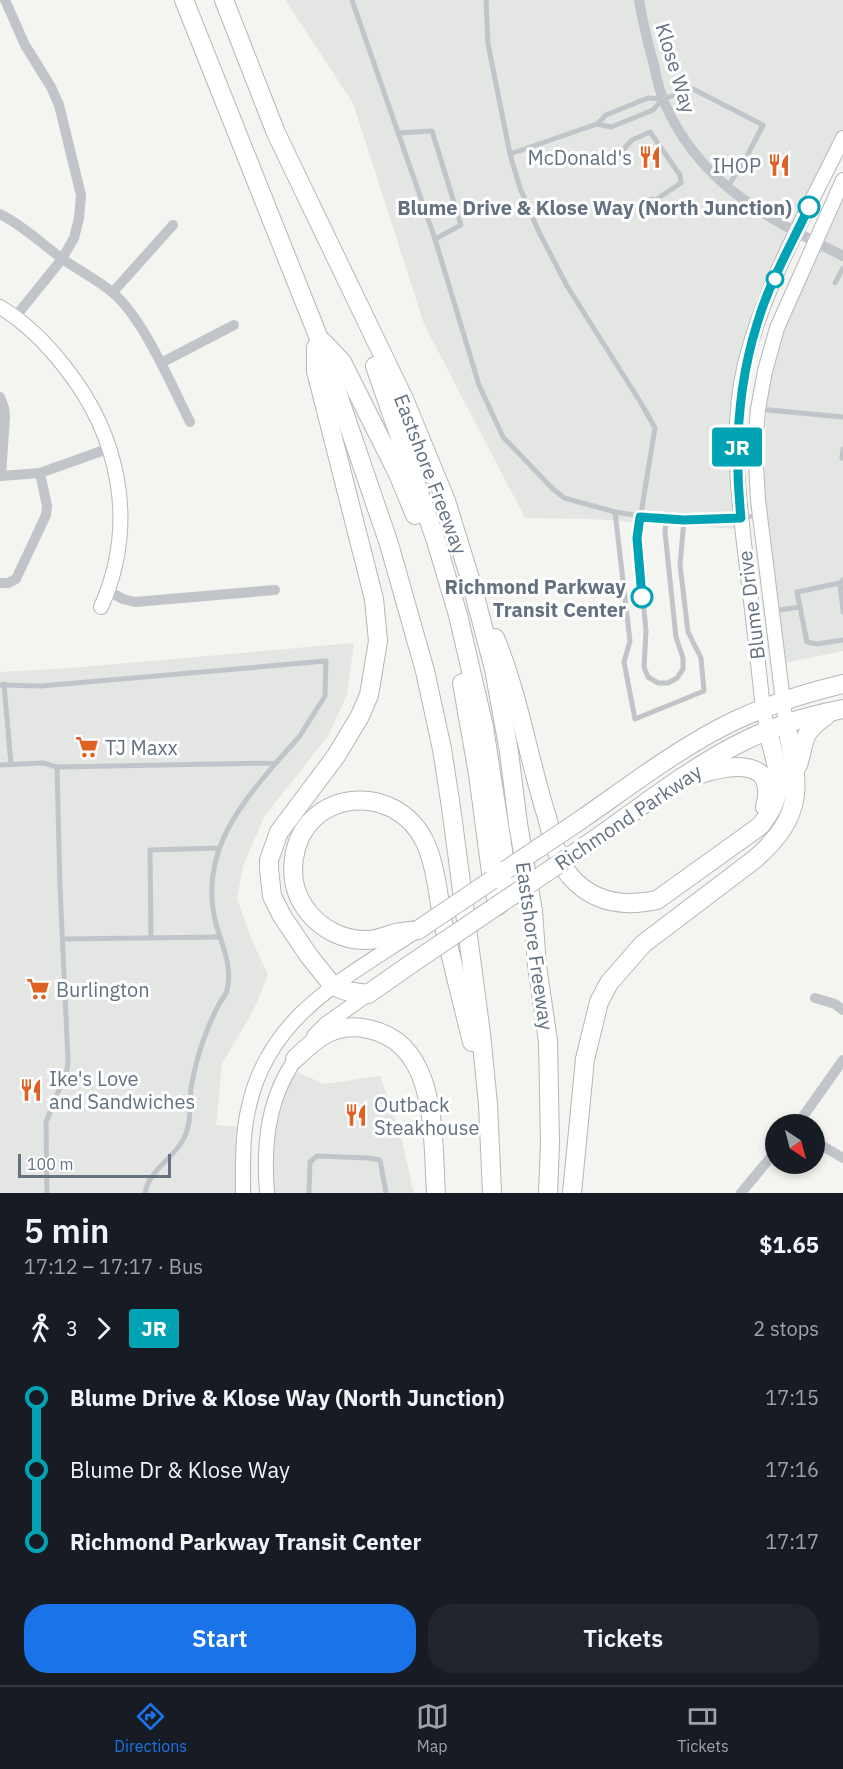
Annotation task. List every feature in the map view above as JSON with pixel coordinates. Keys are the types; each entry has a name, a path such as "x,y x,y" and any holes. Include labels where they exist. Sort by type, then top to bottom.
{"highway":[{"path":"184,0 317,335 389,544 425,671 442,749 451,807 481,1034 488,1104 492,1193"},
{"name":"Eastshore Freeway","path":"224,0 276,133 404,399 446,501 472,585 496,680 533,911 537,966 548,1041 550,1144 548,1193"},
{"path":"276,133 383,386 458,615 473,676 484,771 505,901"},
{"path":"317,335 342,362 398,474 414,512 448,622 484,771"},
{"path":"317,335 316,371 374,599 378,641 369,695 360,716 336,756 279,832 271,854 269,869 272,896 282,916 309,956 333,986 346,991 368,994"},
{"path":"472,585 507,667 537,787 557,854 570,876 602,900 640,904 657,900 760,826 772,812 778,797 778,779 768,732"},
{"name":"Richmond Parkway","path":"418,930 705,737 763,708 843,684"},
{"path":"572,1193 585,1059 599,1002 609,982 643,944 772,844 793,806 796,770 810,727 839,710"},
{"name":"Richmond Parkway","path":"368,994 676,783 743,742 786,725 839,710"},
{"path":"786,725 796,770"},
{"path":"676,783 720,768 743,766 756,770 765,780 768,795 765,808 748,834"},
{"path":"418,930 364,940 330,931 315,921 302,905 293,887 292,869 297,840 315,818 335,804 359,799 373,801 395,809 416,828 425,842 451,958 488,1104"},
{"path":"295,1059 311,1043 331,1030 345,1027 372,1029 397,1041 408,1051 424,1081 430,1112 436,1193"}],"street":[{"path":"5,0 25,45 55,96 81,195 74,238 62,259 16,316"},
{"name":"Klose Way","path":"639,0 663,99 676,128 698,159 727,188 797,233 843,256"},
{"name":"Blume Drive","path":"768,732 763,708 741,518 737,449 739,406 745,365 757,321 843,138"},
{"name":"Blume Drive","path":"786,725 760,516 755,448 758,409 765,371 777,328 843,180"},
{"path":"0,214 13,221 62,259 113,292 126,306 161,363 190,422"},
{"path":"113,292 173,225"},
{"path":"0,307 16,316 54,354 87,398 110,448 121,504 121,530 118,557 101,608"},
{"path":"161,363 234,325"},
{"path":"0,397 4,417 0,476 40,473 110,448"},
{"path":"0,583 16,579 43,525 47,506 40,473"},
{"path":"108,591 135,602 275,590"},
{"path":"243,1193 244,1134 249,1105 259,1075 273,1046 307,1006 333,986 418,930"},
{"path":"267,1193 266,1140 271,1108 295,1059 326,1024 368,994"},
{"path":"815,998 835,1004 843,1010"},
{"path":"805,1114 843,1060"},
{"path":"825,1147 843,1158"},
{"path":"741,1193 765,1164"}],"lane":[{"path":"352,0 435,239 479,385 503,436 564,498 615,512 666,520 760,516"},
{"path":"486,0 488,45 510,154 531,215 567,286 655,428 637,538 646,632 644,667 648,677 657,682 668,683 677,678 683,669 683,658 676,638 664,532 666,520"},
{"path":"510,154 597,124 606,115 648,98 663,99 693,89 763,125 727,188"},
{"path":"597,124 611,127 652,110 663,99"},
{"path":"398,134 432,131 461,225 435,239"},
{"path":"616,158 632,141 650,132 680,175 681,183 657,199 642,200"},
{"path":"835,283 843,268"},
{"path":"758,409 843,417"},
{"path":"842,458 843,448"},
{"path":"615,512 630,641 624,662 635,719 704,691 701,658 688,632 680,565 684,520"},
{"path":"843,612 842,581 797,592 807,642 817,644 843,640"},
{"path":"771,611 800,607"},
{"path":"11,764 2,685 41,686 326,661 325,696 299,737 231,820 219,849 213,871 213,910 229,967 227,992 219,1003 207,1030 198,1059 187,1132 180,1146 151,1177 145,1193"},
{"path":"0,765 43,763 57,767 276,764"},
{"path":"47,1193 46,1122 67,1070 68,1060 57,767"},
{"path":"151,938 150,850 219,849"},
{"path":"63,939 220,937"},
{"path":"309,1193 310,1162 317,1156 380,1160 386,1193"}],"shaded area":[{"path":"285,0 843,0 843,129 757,298 738,369 738,529 590,519 525,518 424,324 353,103"},
{"path":"843,191 843,651 779,664 763,515 767,387 775,347"},
{"path":"354,643 347,695 328,736 264,817 243,866 237,899 268,975 254,1009 222,1064 216,1125 240,1127 240,1193 0,1193 0,672 71,668"},
{"path":"295,1071 324,1084 380,1076 400,1132 414,1193 273,1193 271,1158 278,1110"}],"bus line":[{"name":"JR","path":"642,597 637,538 640,517 666,520 741,518 737,449 739,406 745,365 757,321 809,207"}],"place":[{"name":"McDonald's","path":"650,157"},
{"name":"IHOP","path":"779,165"},
{"name":"Blume Drive & Klose Way (North Junction)","path":"809,207"},
{"name":"Richmond Parkway Transit Center","path":"642,597"},
{"name":"TJ Maxx","path":"87,747"},
{"name":"Burlington","path":"38,989"},
{"name":"Ike's Love and Sandwiches","path":"31,1090"},
{"name":"Outback Steakhouse","path":"356,1115"}]}
